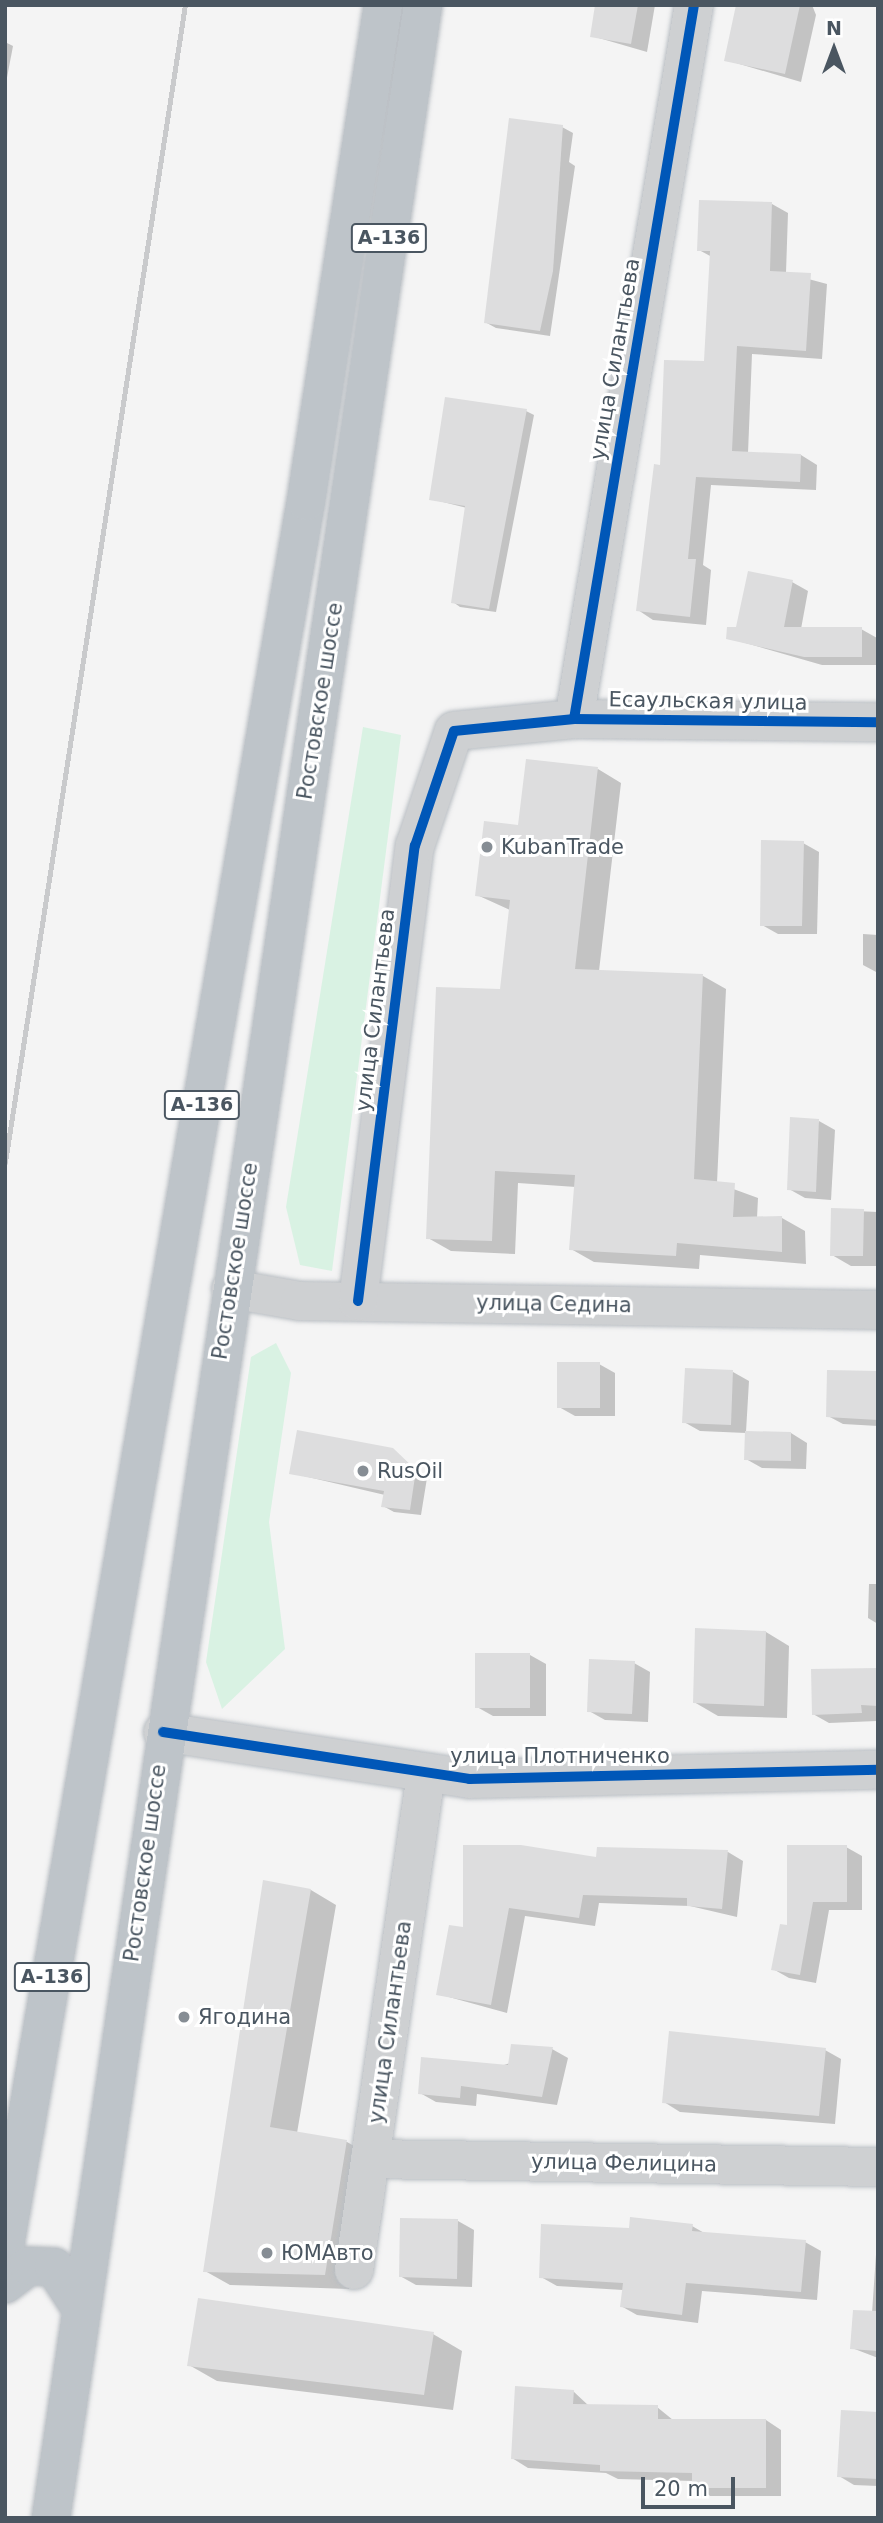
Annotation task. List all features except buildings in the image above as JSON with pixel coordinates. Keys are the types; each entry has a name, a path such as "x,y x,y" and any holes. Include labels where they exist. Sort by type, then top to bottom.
{"highway":[{"name":"А-136","path":"5,2245 304,514 383,5"},
{"name":"Ростовское шоссе","path":"51,2518 163,1732 423,5"},
{"path":"5,2284 29,2266 54,2267 80,2307"}],"street":[{"name":"улица Силантьева","path":"574,719 694,5"},
{"name":"Есаульская улица","path":"454,731 574,719 878,722"},
{"name":"улица Силантьева","path":"359,1301 415,846 454,731"},
{"name":"улица Седина","path":"231,1289 300,1301 878,1310"},
{"name":"улица Плотниченко","path":"163,1732 426,1774 878,1769"},
{"name":"улица Силантьева","path":"354,2270 426,1774"},
{"name":"улица Фелицина","path":"370,2159 878,2167"}],"green space":[{"path":"363,727 401,735 332,1271 300,1265 286,1207"},
{"path":"276,1343 291,1373 269,1522 285,1649 222,1709 206,1662 251,1357"}],"railway":[{"path":"5,1162 185,5"}],"cycle path":[{"path":"574,719 694,5"},
{"path":"358,1301 415,846 454,731 574,719 878,722"},
{"path":"163,1732 469,1779 878,1770"}],"place":[{"name":"KubanTrade","path":"487,847"},
{"name":"RusOil","path":"363,1471"},
{"name":"Ягодина","path":"184,2017"},
{"name":"ЮМАвто","path":"267,2253"}]}
